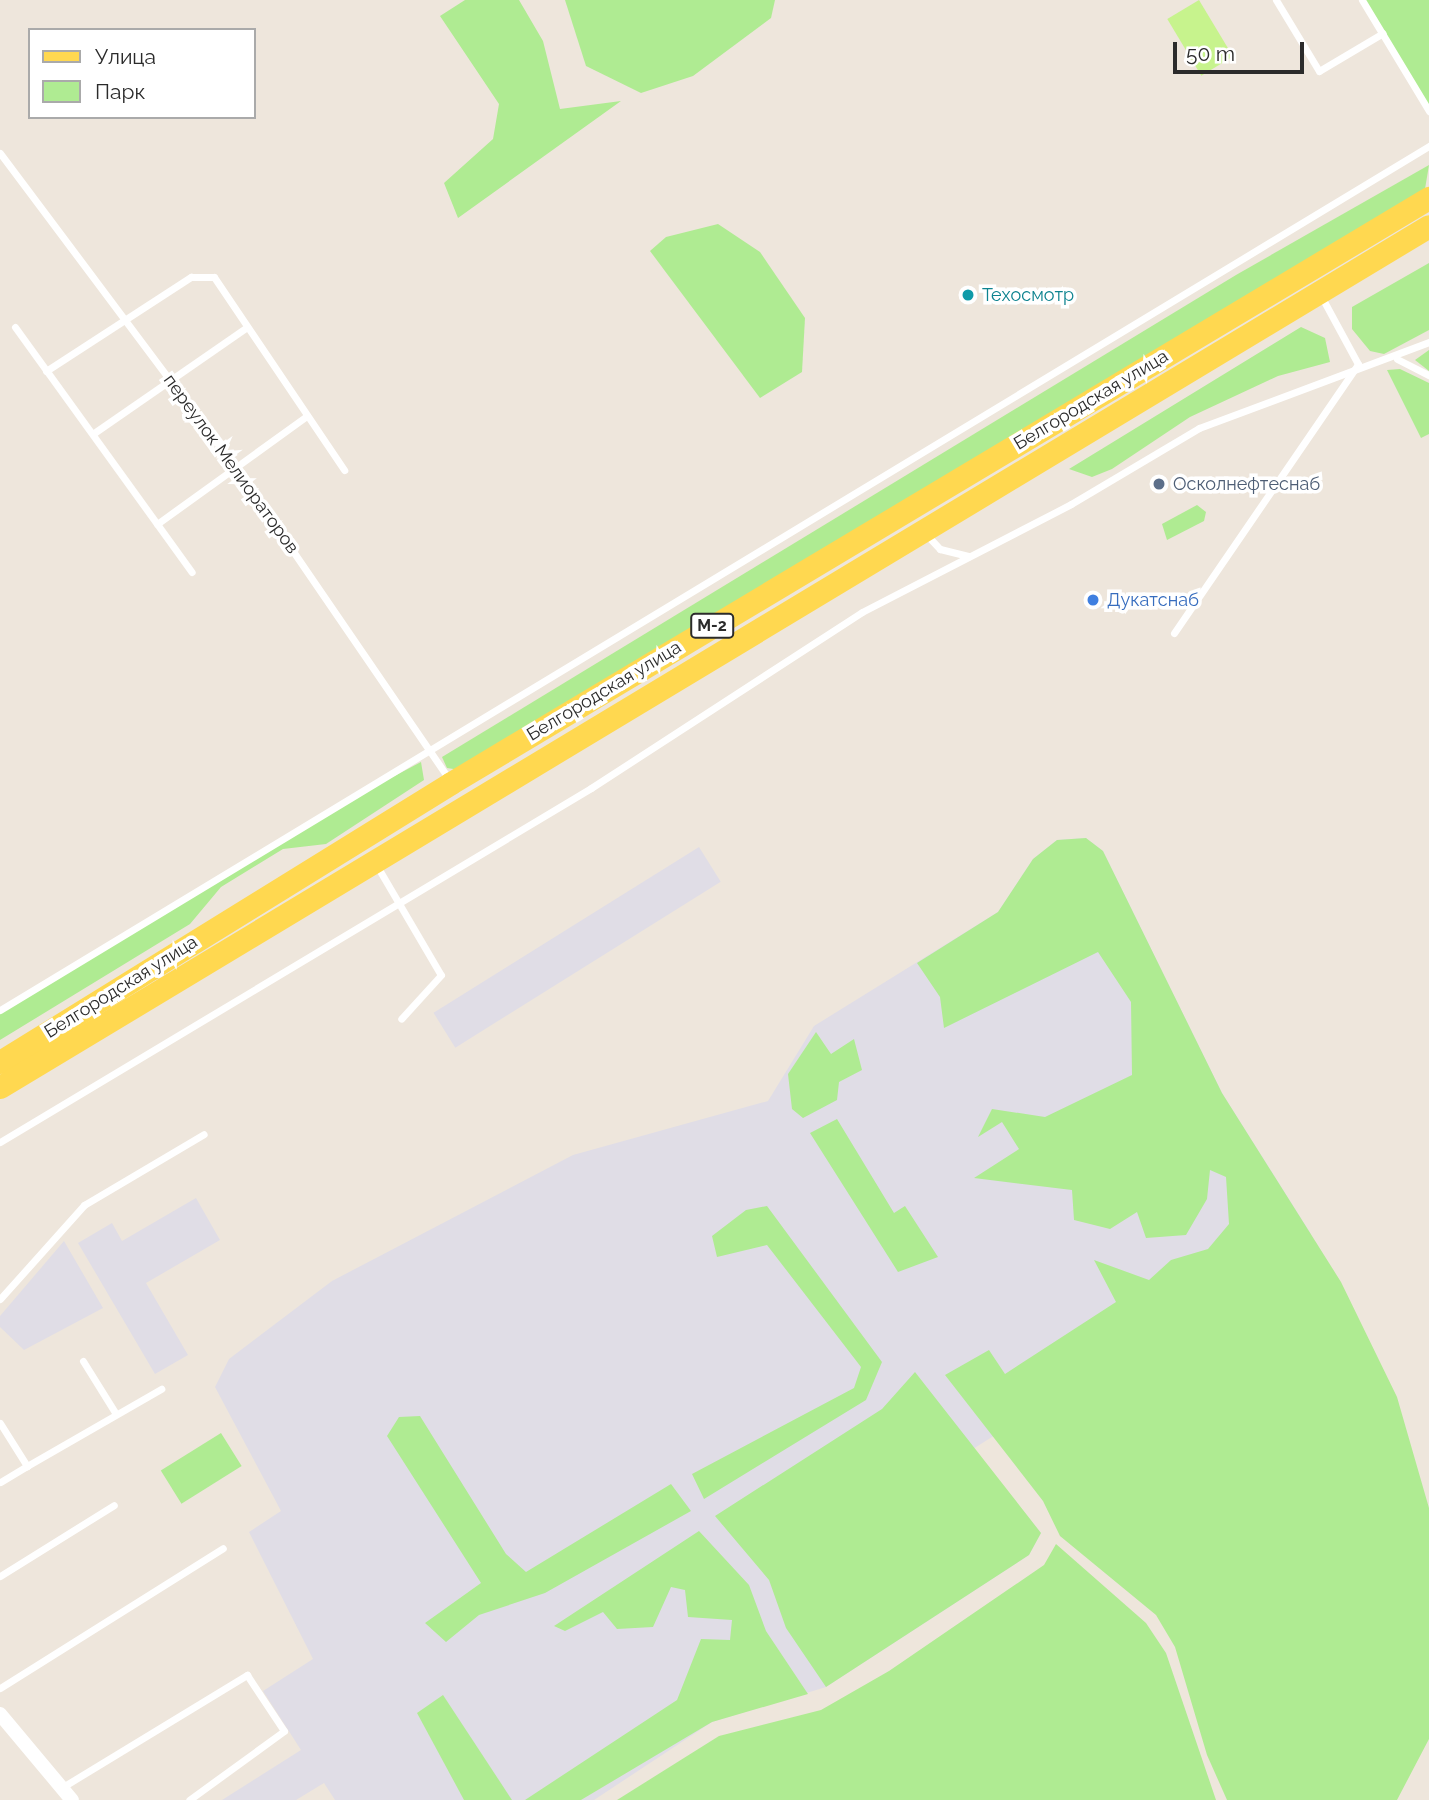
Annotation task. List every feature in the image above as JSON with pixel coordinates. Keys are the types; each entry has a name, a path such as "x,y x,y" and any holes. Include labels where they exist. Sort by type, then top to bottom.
{"main road":[{"name":"Белгородская улица","path":"0,1062 451,783 1429,198"},
{"name":"Белгородская улица","path":"0,1087 372,859 1429,226"}],"street":[{"path":"0,1714 72,1800"}],"lane":[{"path":"1276,0 1319,71 1383,33"},
{"path":"1362,0 1429,111"},
{"path":"0,1010 1429,146"},
{"name":"переулок Мелиораторов","path":"0,153 236,468 431,748 451,783"},
{"path":"46,370 123,317 191,277 214,277 344,470"},
{"path":"1319,292 1358,364"},
{"path":"15,327 192,572"},
{"path":"94,433 247,327"},
{"path":"0,1142 398,901 591,788 862,612 969,556 1199,428 1311,390 1358,364 1397,359 1429,342"},
{"path":"1397,359 1429,376"},
{"path":"1174,633 1358,364"},
{"path":"157,524 307,416"},
{"path":"940,490 952,511"},
{"path":"923,530 940,549 969,556"},
{"path":"372,859 441,975 401,1019"},
{"path":"0,1299 84,1205 204,1134"},
{"path":"83,1361 116,1415"},
{"path":"0,1482 161,1389"},
{"path":"0,1423 27,1466"},
{"path":"0,1576 114,1505"},
{"path":"0,1688 223,1548"},
{"path":"61,1788 247,1675 284,1731 190,1800"}],"shaded area":[{"path":"1086,838 1103,851 1222,1093 1311,1234 973,1449 1041,1533 1029,1555 826,1687 712,1722 594,1800 335,1800 324,1783 296,1800 222,1800 301,1750 263,1691 313,1659 249,1532 281,1511 215,1387 229,1359 332,1281 573,1155 768,1101 814,1026 998,912 1033,859 1057,840"},
{"path":"699,847 721,882 455,1048 434,1013"},
{"path":"196,1198 220,1240 146,1283 188,1355 155,1374 78,1243 112,1223 122,1241"},
{"path":"64,1241 103,1308 24,1350 0,1327 0,1316"}],"green space":[{"path":"465,0 519,0 543,41 560,109 621,101 458,218 444,183 493,139 499,104 440,16"},
{"path":"565,0 775,0 771,18 693,76 641,93 586,66"},
{"path":"1199,0 1233,57 1201,76 1167,19"},
{"path":"1362,0 1429,0 1429,106"},
{"path":"1429,165 1425,189 460,770 447,768 442,757 1236,275"},
{"path":"718,224 760,252 805,318 802,372 760,398 650,251 666,237"},
{"path":"1429,263 1429,330 1384,354 1370,351 1352,329 1352,307"},
{"path":"1301,327 1325,338 1330,362 1278,376 1190,417 1112,469 1092,477 1069,469"},
{"path":"1429,350 1429,371 1415,360"},
{"path":"1400,369 1429,383 1429,434 1421,438 1387,370"},
{"path":"1197,505 1206,512 1204,521 1167,540 1162,524"},
{"path":"421,762 424,780 326,844 283,849 221,887 190,924 0,1040 0,1012 330,810"},
{"path":"1086,838 1103,851 1222,1093 1341,1282 1397,1397 1429,1508 1429,1739 1397,1800 1227,1800 1207,1755 1175,1647 1156,1615 1060,1536 1043,1501 945,1375 989,1350 1005,1374 1116,1302 1094,1260 1149,1280 1171,1260 1208,1249 1229,1224 1226,1177 1210,1170 1207,1199 1186,1235 1146,1238 1137,1212 1110,1229 1074,1220 1072,1190 974,1178 1019,1149 1002,1122 978,1137 992,1109 1045,1117 1132,1075 1131,1002 1098,952 944,1028 940,997 917,963 998,912 1033,859 1057,840"},
{"path":"816,1032 831,1054 854,1039 862,1070 839,1082 837,1100 803,1118 792,1109 788,1074"},
{"path":"837,1119 894,1213 905,1206 938,1257 898,1272 810,1133"},
{"path":"767,1206 882,1362 866,1400 704,1499 692,1474 854,1388 861,1367 767,1245 717,1257 712,1236 746,1210"},
{"path":"915,1372 1041,1533 1029,1555 826,1687 786,1628 769,1580 715,1516 882,1409"},
{"path":"420,1416 506,1554 526,1572 671,1484 691,1511 545,1593 479,1615 446,1642 425,1623 481,1583 387,1436 399,1417"},
{"path":"221,1433 242,1466 181,1504 161,1471"},
{"path":"699,1531 749,1585 766,1631 808,1694 712,1722 581,1800 525,1800 677,1700 701,1639 730,1640 732,1620 688,1617 685,1590 671,1587 653,1627 617,1629 603,1612 565,1631 554,1626"},
{"path":"1056,1544 1146,1623 1166,1653 1216,1800 617,1800 719,1736 821,1710 889,1671 1044,1565"},
{"path":"443,1695 512,1800 464,1800 417,1713"}],"place":[{"name":"Техосмотр","path":"968,295"},
{"name":"Осколнефтеснаб","path":"1159,484"},
{"name":"Дукатснаб","path":"1093,600"}]}
